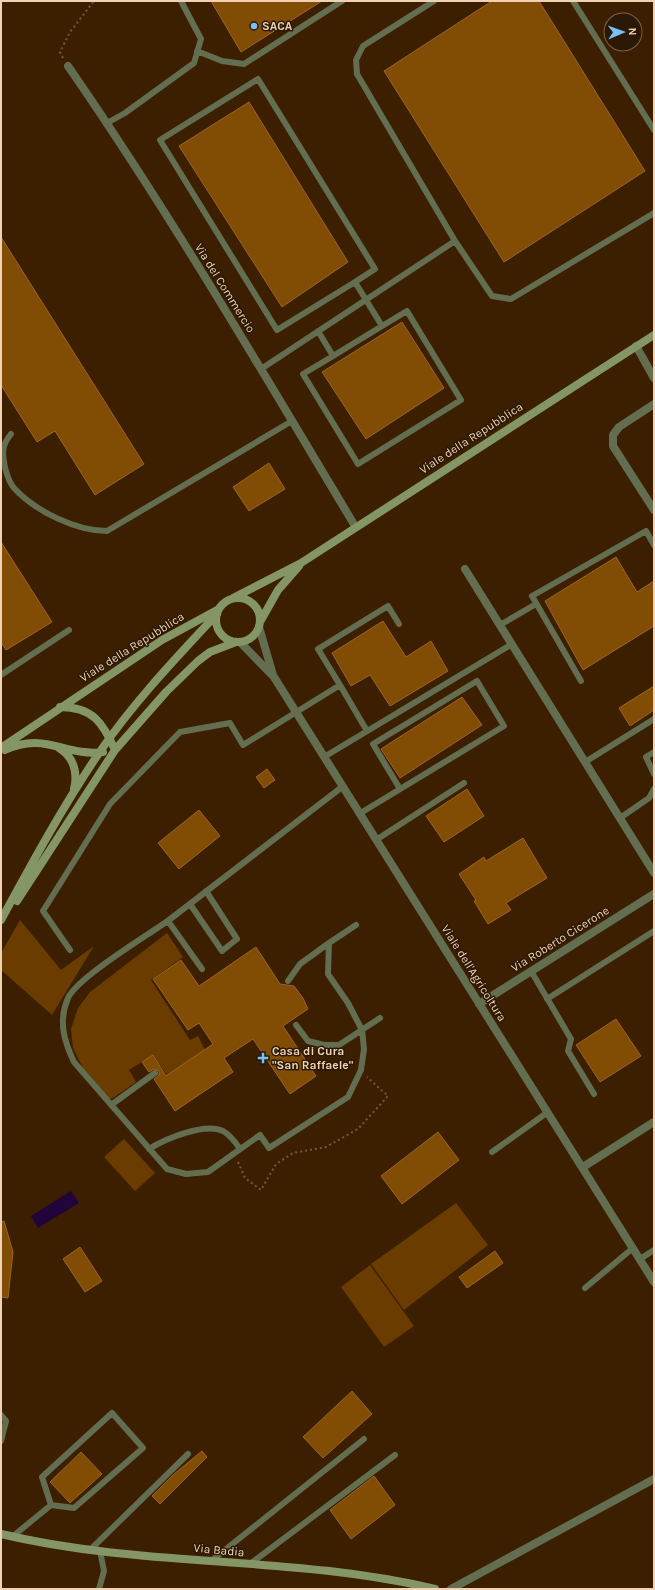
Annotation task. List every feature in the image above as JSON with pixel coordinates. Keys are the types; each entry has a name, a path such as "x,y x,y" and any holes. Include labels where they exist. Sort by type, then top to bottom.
{"main road":[{"name":"Viale della Repubblica","path":"233,598 301,563 355,526 654,335"},
{"name":"Viale della Repubblica","path":"260,625 278,590 301,563"},
{"path":"1,920 47,836 72,795 99,752 132,708 227,600 233,598 247,599 253,603 260,616 260,625 254,635 238,642 224,645 210,652 198,661 166,692 115,750 1,926"},
{"name":"Viale della Repubblica","path":"1,748 162,640 218,611"},
{"path":"218,611 217,627 220,632 230,640 238,642"},
{"path":"60,707 74,707 96,718 104,727 115,750"},
{"path":"1,752 25,742 53,744 72,750 99,752 115,750"},
{"path":"53,744 63,750 74,763 76,782 72,795"},
{"name":"Via Badia","path":"1,1534 38,1543 90,1550 341,1572 435,1589"}],"street":[{"name":"Via del Commercio","path":"68,66 107,122 261,369 355,526"},
{"path":"636,346 654,378"},
{"path":"654,404 619,427 613,440 613,446 654,510"},
{"path":"465,568 654,873"},
{"name":"Viale dell'Agricoltura","path":"260,625 274,677"},
{"name":"Viale dell'Agricoltura","path":"238,642 274,677 479,1004 583,1166 654,1282"},
{"name":"Via Roberto Cicerone","path":"479,1004 654,894"},
{"path":"583,1166 654,1122"},
{"path":"452,1589 654,1479"}],"lane":[{"path":"107,122 125,113 194,63 201,39 181,1"},
{"path":"197,50 222,60 244,64 342,1"},
{"path":"434,1 363,46 356,60 357,74 456,241 492,296 511,299 654,213"},
{"path":"573,1 654,130"},
{"path":"258,79 375,269 354,282 277,330 160,140 258,79"},
{"path":"261,369 456,241"},
{"path":"354,282 382,326"},
{"path":"407,311 461,400 358,464 304,374 333,356 407,311"},
{"path":"318,331 333,356"},
{"path":"11,434 4,443 3,453 5,468 13,487 31,503 69,524 92,531 107,531 292,421"},
{"path":"581,681 532,596 646,531 654,545"},
{"path":"500,624 536,604"},
{"path":"367,731 318,648 388,606 399,624"},
{"path":"1,675 70,630"},
{"path":"324,757 512,644"},
{"path":"359,814 504,726 477,681 373,744 400,789"},
{"path":"70,950 43,911 110,804 180,732 230,723 243,745 340,685"},
{"path":"585,762 654,719"},
{"path":"654,752 646,757 654,774"},
{"path":"376,840 464,783"},
{"path":"329,943 328,974 348,1004 362,1030 364,1049 361,1070 348,1097 269,1148 260,1135 208,1172 186,1174 167,1169 74,1062 64,1042 63,1018 69,997 81,982 168,921 342,787"},
{"path":"620,818 649,798 654,789"},
{"path":"190,904 222,951 237,939 206,891"},
{"path":"168,921 202,969"},
{"path":"288,981 300,964 356,925"},
{"path":"547,999 654,931"},
{"path":"531,971 571,1039 568,1051 594,1094"},
{"path":"296,1025 308,1041 324,1045 338,1045 380,1018"},
{"path":"111,1105 155,1072"},
{"path":"492,1152 548,1112"},
{"path":"149,1149 166,1140 196,1130 211,1128 223,1131 240,1149"},
{"path":"585,1288 633,1248"},
{"path":"640,1259 654,1250"},
{"path":"12,1537 51,1505 74,1508 143,1448 112,1413 42,1477 51,1505"},
{"path":"1,1415 6,1421 1,1441"},
{"path":"211,1561 364,1439"},
{"path":"90,1550 188,1454"},
{"path":"250,1564 395,1455"},
{"path":"99,1589 104,1571 100,1551"}],"path":[{"path":"68,66 60,52 70,32 94,1"},
{"path":"233,1154 245,1178 261,1190 276,1164 293,1153 326,1147 358,1129 388,1096 361,1070"}],"shaded area":[{"path":"20,920 61,970 94,946 52,1015 1,970 1,953"},
{"path":"167,933 183,957 151,980 190,1040 198,1036 205,1050 167,1075 153,1055 129,1070 136,1082 113,1098 109,1099 83,1068 73,1048 71,1029 78,1008 90,992"},
{"path":"124,1139 155,1173 135,1191 104,1157"},
{"path":"71,1191 79,1203 38,1228 31,1216"},
{"path":"456,1203 488,1245 404,1310 371,1264"},
{"path":"370,1265 414,1326 384,1347 341,1287"}],"building":[{"name":"SACA","path":"211,1 322,1 241,52"},
{"path":"492,1 539,1 645,171 504,262 384,71"},
{"path":"249,102 348,262 282,307 179,146"},
{"path":"1,237 144,464 95,495 55,431 37,442 1,385"},
{"path":"402,322 444,388 366,439 322,372"},
{"path":"269,463 285,489 249,511 233,487"},
{"path":"1,542 52,622 6,650 1,642"},
{"path":"616,557 637,592 654,581 654,626 583,670 545,601"},
{"path":"383,621 406,657 431,641 448,671 390,706 370,675 351,686 332,653"},
{"path":"654,686 654,710 630,726 619,708"},
{"path":"462,697 482,725 400,778 381,749"},
{"path":"267,769 275,780 264,788 256,777"},
{"path":"467,789 484,816 444,842 426,816"},
{"path":"199,810 220,836 179,869 158,843"},
{"path":"523,838 547,878 506,903 511,910 488,924 474,901 476,900 459,874 484,857 486,861"},
{"path":"256,947 280,984 294,986 303,998 308,1009 283,1026 316,1076 290,1094 253,1039 224,1058 233,1072 175,1111 154,1079 159,1075 159,1071 154,1069 149,1072 142,1062 153,1055 166,1076 213,1044 199,1023 188,1030 153,979 181,960 199,986"},
{"path":"616,1019 641,1056 600,1082 576,1045"},
{"path":"438,1132 459,1160 402,1204 381,1176"},
{"path":"4,1221 13,1252 8,1298 1,1297 1,1222"},
{"path":"80,1247 102,1281 85,1292 63,1259"},
{"path":"495,1251 503,1263 467,1288 459,1277"},
{"path":"352,1391 372,1414 323,1458 303,1437"},
{"path":"202,1451 207,1457 160,1504 152,1496 174,1474"},
{"path":"81,1452 102,1474 70,1503 50,1482"},
{"path":"374,1476 395,1505 351,1539 330,1510"}],"place":[{"name":"SACA","path":"254,26"},
{"name":"Casa di Cura \"San Raffaele\"","path":"263,1058"}]}
